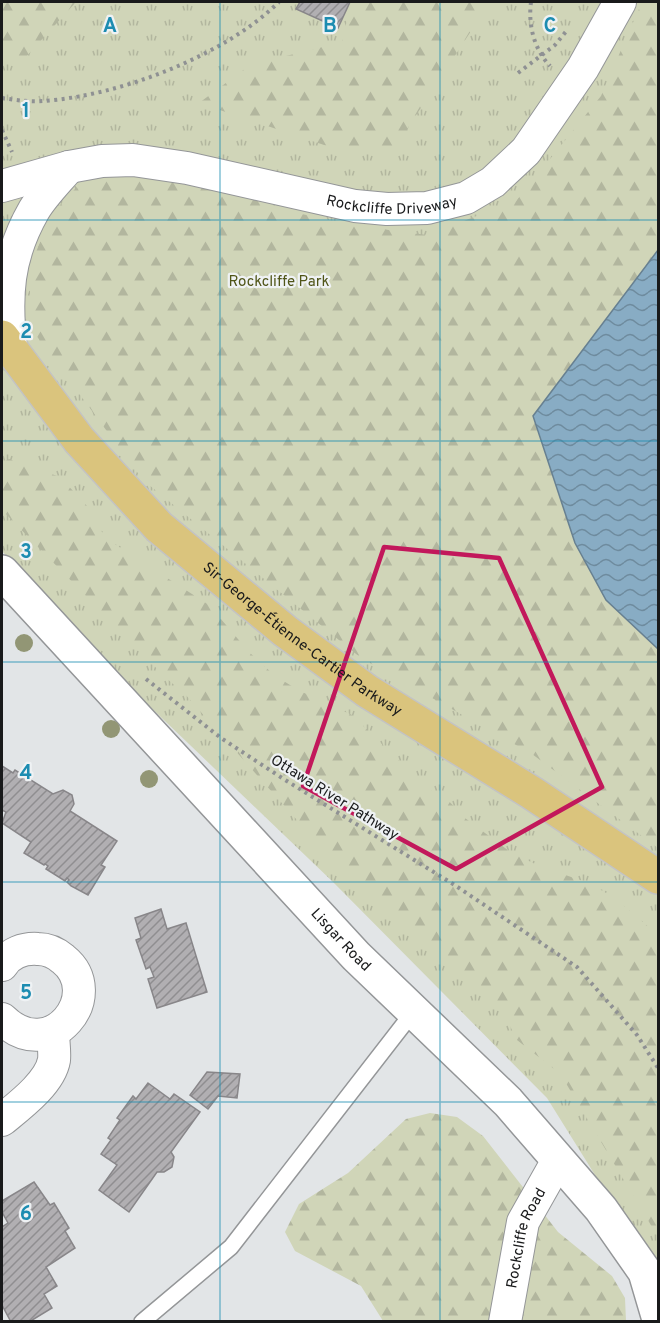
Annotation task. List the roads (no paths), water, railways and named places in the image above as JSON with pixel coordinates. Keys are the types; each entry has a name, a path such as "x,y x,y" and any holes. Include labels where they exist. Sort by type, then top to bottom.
{"main road":[{"name":"Sir-George-Étienne-Cartier Parkway","path":"6,343 79,440 159,527 285,632 367,691 532,794 658,877"}],"street":[{"name":"Rockcliffe Driveway","path":"2,186 69,167 102,161 133,160 187,168 356,206 387,209 427,208 466,198 493,182 526,151 583,68 620,2"},
{"path":"6,343 10,272 18,245 34,209 69,167"},
{"name":"Lisgar Road","path":"2,572 356,956 508,1101 601,1209 645,1272 658,1316"},
{"path":"2,965 16,952 29,948 43,949 56,953 67,962 75,973 79,987 78,1000 73,1013 53,1032 39,1035 24,1034 10,1028 2,1019"},
{"path":"2,1120 49,1074 54,1060 53,1032"},
{"name":"Rockcliffe Road","path":"506,1322 523,1222 558,1160"}],"lane":[{"path":"142,1322 231,1247 414,1011"}],"water":[{"path":"658,250 658,649 606,600 575,543 533,416"}],"park label":[{"name":"Rockcliffe Park","path":"279,281"}]}
